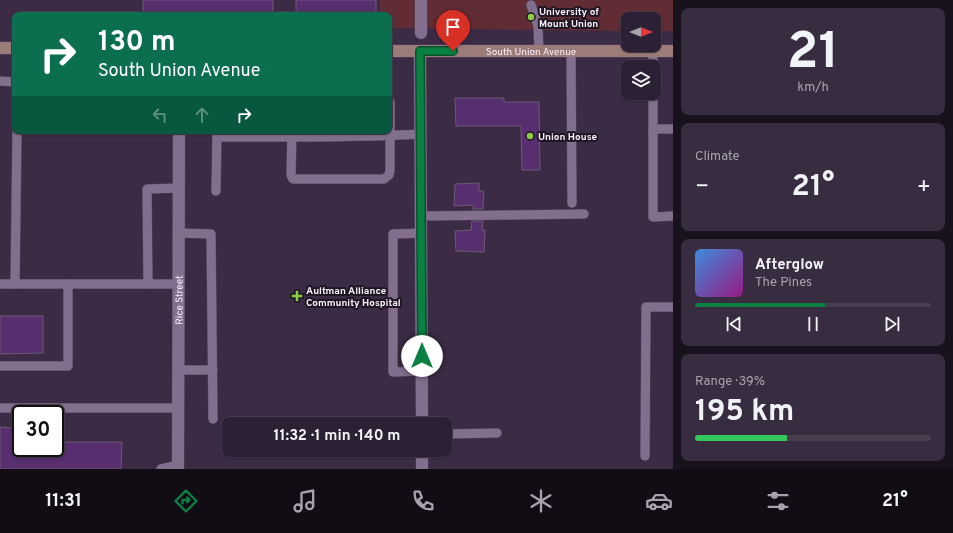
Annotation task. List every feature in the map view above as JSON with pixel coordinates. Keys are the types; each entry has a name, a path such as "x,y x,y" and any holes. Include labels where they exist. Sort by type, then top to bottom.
{"main road":[{"path":"0,48 12,48"},
{"name":"South Union Avenue","path":"392,51 621,51"},
{"name":"South Union Avenue","path":"661,51 673,51"}],"street":[{"path":"421,0 421,33"},
{"path":"420,51 422,417"},
{"name":"Rice Street","path":"178,467 179,134"},
{"path":"422,457 422,469"}],"lane":[{"path":"531,5 538,26 539,51"},
{"path":"571,51 572,203"},
{"path":"0,81 12,82"},
{"path":"653,100 653,217 673,216"},
{"path":"653,129 673,129"},
{"path":"15,284 17,134"},
{"path":"216,191 217,134 390,136 420,134"},
{"path":"292,134 291,175 294,179 387,178 390,171 390,136"},
{"path":"148,284 147,189 179,188"},
{"path":"421,216 584,214"},
{"path":"179,233 211,234 213,419"},
{"path":"421,233 393,234 393,372 422,371"},
{"path":"0,284 179,284"},
{"path":"0,366 68,366 68,284"},
{"path":"645,456 646,307 673,306"},
{"path":"179,370 213,370"},
{"path":"0,408 178,408"},
{"path":"452,434 497,433"},
{"path":"161,469 178,467"}],"shaded area":[{"path":"380,0 673,0 673,31 661,31 661,12 621,12 621,31 392,28 392,12 380,12"}],"building":[{"path":"143,0 273,0 273,12 143,12"},
{"path":"296,0 376,0 376,12 296,12"},
{"path":"455,98 504,98 504,102 539,102 540,170 522,170 521,126 456,126"},
{"path":"479,183 479,191 484,191 483,209 473,209 474,205 454,206 455,184"},
{"path":"472,221 483,221 482,230 485,230 484,252 456,251 455,231 471,230"},
{"path":"0,316 43,316 43,353 0,354"},
{"path":"0,427 12,428 12,457 64,457 64,442 122,442 121,469 0,469"}],"place":[{"name":"University of Mount Union","path":"531,17"},
{"name":"Union House","path":"530,136"},
{"name":"Aultman Alliance Community Hospital","path":"297,296"}],"route":[{"path":"422,356 420,51 453,51"}]}
